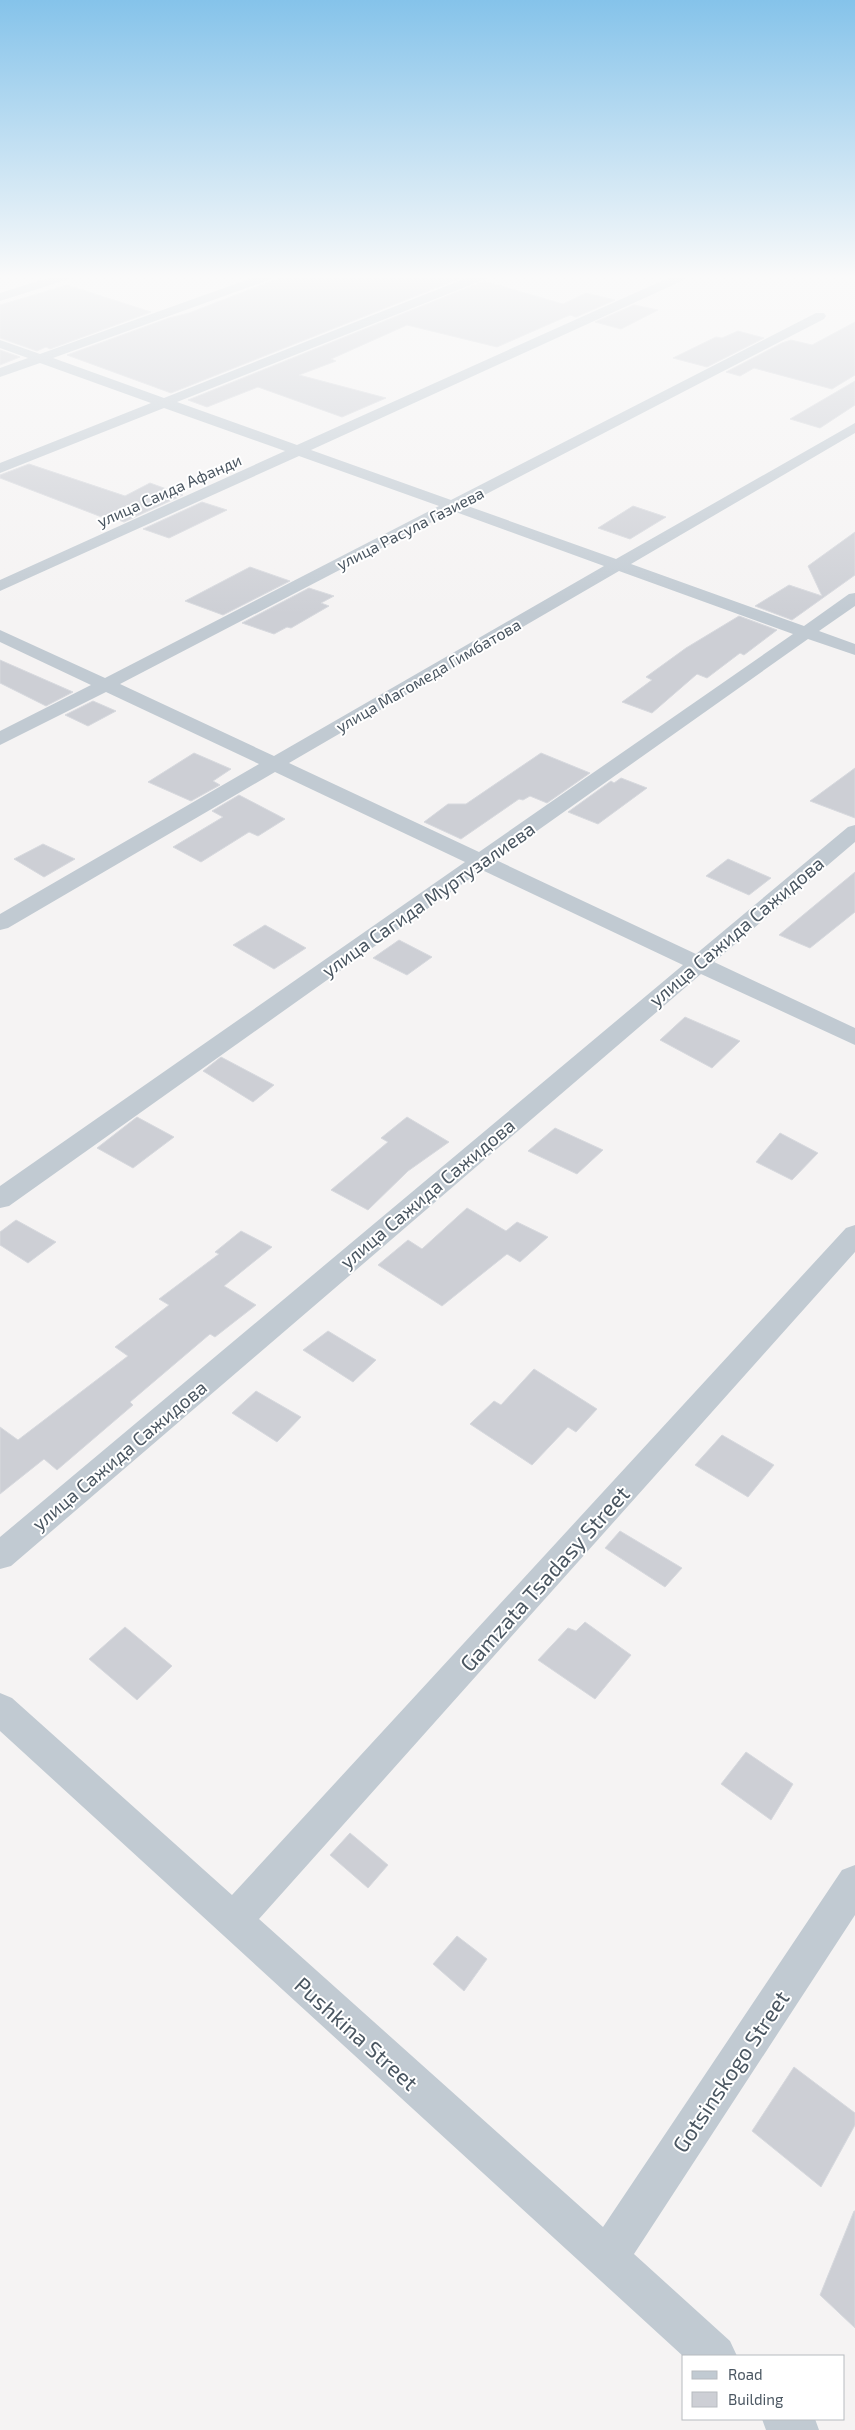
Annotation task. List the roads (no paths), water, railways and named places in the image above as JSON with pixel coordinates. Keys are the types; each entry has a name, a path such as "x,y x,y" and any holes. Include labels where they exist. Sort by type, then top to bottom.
{"street":[{"path":"123,388 855,650"},
{"path":"0,468 200,388"},
{"name":"улица Саида Афанди","path":"0,586 436,388"},
{"name":"улица Расула Газиева","path":"0,739 680,388"},
{"name":"улица Магомеда Гимбатова","path":"0,923 855,427"},
{"name":"улица Сагида Муртузалиева","path":"0,1199 855,598"},
{"path":"0,635 855,1037"},
{"name":"улица Сажида Сажидова","path":"0,1556 855,831"},
{"name":"Gamzata Tsadasy Street","path":"233,1921 855,1236"},
{"name":"Pushkina Street","path":"0,1709 714,2355"},
{"name":"Gotsinskogo Street","path":"606,2259 855,1883"},
{"path":"785,2420 797,2430"}]}
